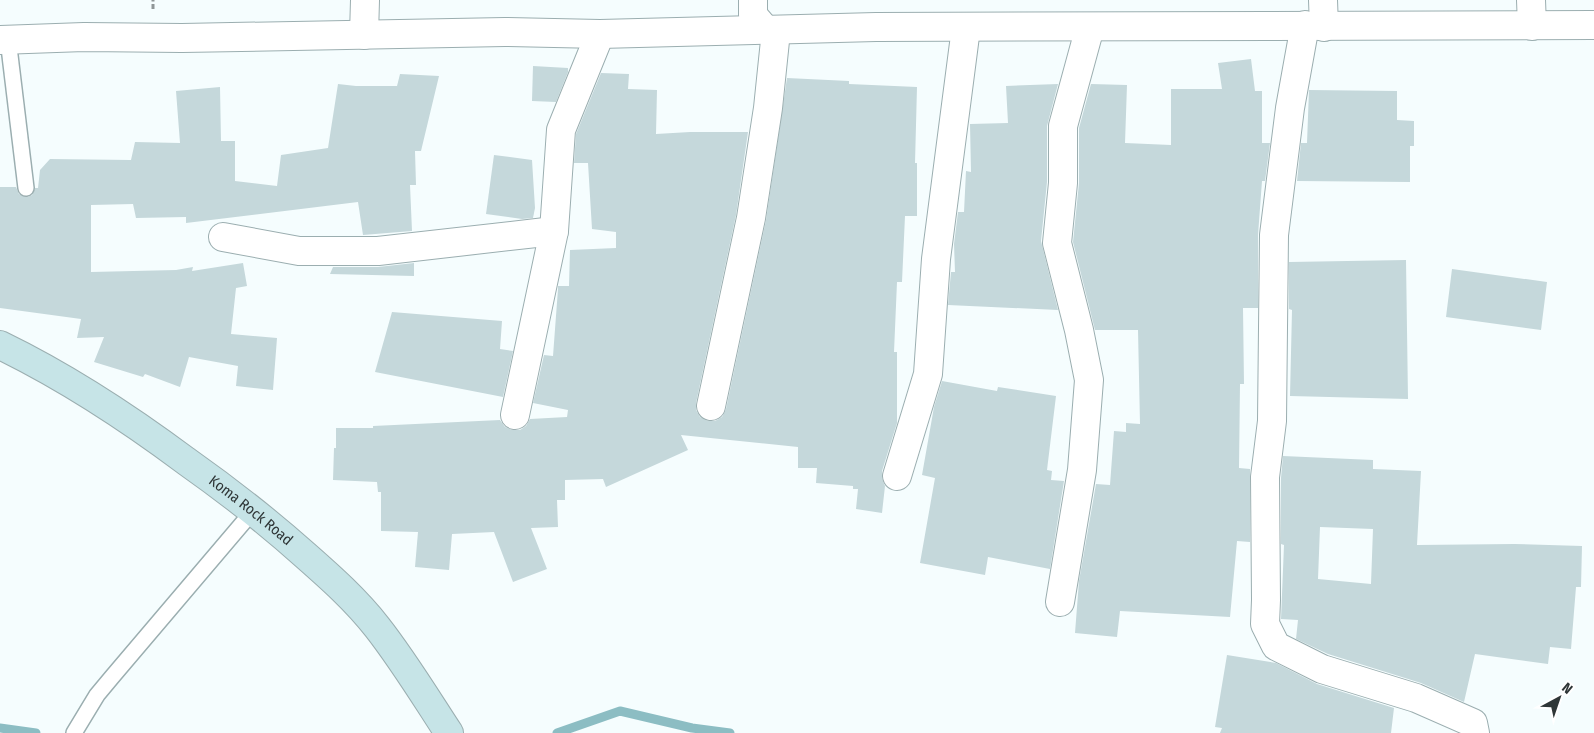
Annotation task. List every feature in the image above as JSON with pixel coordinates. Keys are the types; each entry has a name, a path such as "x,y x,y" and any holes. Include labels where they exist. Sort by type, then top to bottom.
{"main road":[{"name":"Koma Rock Road","path":"0,345 89,394 153,436 282,534 339,585 376,626 450,733"}],"street":[{"path":"364,35 365,0"},
{"path":"753,0 753,15 770,30"},
{"path":"1323,0 1290,108 1274,235 1272,421 1265,477 1265,624 1276,646 1322,669 1416,698 1464,718 1473,723 1475,733"},
{"path":"4,39 84,36 182,38 505,32 600,34 876,27 1314,26 1531,13 1594,25"},
{"path":"1060,602 1082,470 1089,380 1080,330 1058,243 1063,183 1063,126 1090,27"},
{"path":"897,476 928,374 936,260 966,28"},
{"path":"711,406 751,218 768,108 770,30"},
{"path":"516,415 554,231 561,130 600,34"},
{"path":"223,237 299,251 378,251 554,231"}],"lane":[{"path":"4,39 26,188"},
{"path":"76,730 97,695 253,511"}],"building":[{"path":"1251,59 1255,91 1262,91 1262,143 1270,143 1265,181 1262,181 1258,235 1258,308 1243,308 1244,384 1240,384 1239,468 1250,469 1250,542 1237,541 1230,617 1120,611 1117,637 1075,633 1079,581 1096,484 1110,485 1114,431 1126,432 1126,423 1140,424 1138,330 1095,330 1073,242 1079,183 1079,128 1091,84 1127,85 1125,143 1171,145 1171,89 1222,89 1218,63"},
{"path":"533,66 568,68 556,102 532,101"},
{"path":"601,73 629,74 628,89 657,90 656,134 748,132 736,215 696,403 696,410 700,417 708,421 715,421 722,417 726,409 766,220 787,78 849,81 849,84 917,87 915,163 917,163 917,216 905,216 902,282 897,282 894,352 897,352 897,423 882,471 882,479 885,486 882,513 856,509 858,489 853,489 853,486 816,483 817,468 798,468 798,447 681,435 688,450 606,487 603,479 565,480 565,500 557,500 558,527 531,528 547,569 513,582 494,532 452,534 449,570 415,567 418,532 381,531 381,492 378,492 377,482 333,480 336,428 373,428 373,426 500,420 505,427 512,430 520,430 526,426 530,419 567,417 568,410 533,403 544,355 553,356 558,286 569,286 570,250 616,248 616,232 592,229 588,163 574,163 576,134"},
{"path":"400,74 439,76 421,151 415,151 416,185 410,185 412,231 363,235 358,202 186,223 186,217 136,218 133,204 91,205 91,272 176,270 193,267 192,271 243,263 247,286 236,288 231,334 277,338 273,390 236,386 238,366 189,357 180,387 145,374 143,377 94,362 104,337 77,338 81,319 0,308 0,187 16,187 19,194 28,197 32,195 35,188 38,188 40,170 50,159 131,160 135,142 180,143 176,91 220,87 221,141 235,141 235,181 277,186 281,155 328,148 338,84 397,86"},
{"path":"1058,84 1047,126 1047,182 1041,241 1058,310 948,305 951,272 955,272 954,244 958,212 964,212 966,171 971,172 970,124 1008,123 1006,86"},
{"path":"1309,90 1397,91 1397,120 1414,121 1414,146 1410,146 1410,182 1297,181 1301,143 1307,143"},
{"path":"494,155 532,160 535,208 533,218 522,219 486,214"},
{"path":"1406,260 1408,399 1290,396 1292,310 1289,309 1289,262"},
{"path":"414,263 414,276 330,274 333,267 378,267"},
{"path":"1452,269 1547,282 1541,330 1446,317"},
{"path":"392,312 502,321 500,349 513,351 503,397 375,372"},
{"path":"942,381 997,391 998,387 1056,396 1047,470 1052,471 1051,480 1064,481 1050,569 988,557 985,575 920,563 935,478 922,475 934,407"},
{"path":"1283,456 1373,460 1373,469 1421,471 1417,545 1514,544 1582,546 1581,587 1576,587 1571,649 1550,647 1548,664 1475,654 1464,702 1421,683 1328,654 1296,639 1298,620 1281,619 1284,545 1281,544","holes":["1320,527 1373,529 1371,584 1318,579"]},
{"path":"1227,655 1276,663 1317,684 1394,708 1391,733 1220,733 1222,728 1215,727"}],"waterway":[{"path":"557,733 620,711 692,728 730,733"},
{"path":"0,728 36,733"}]}
